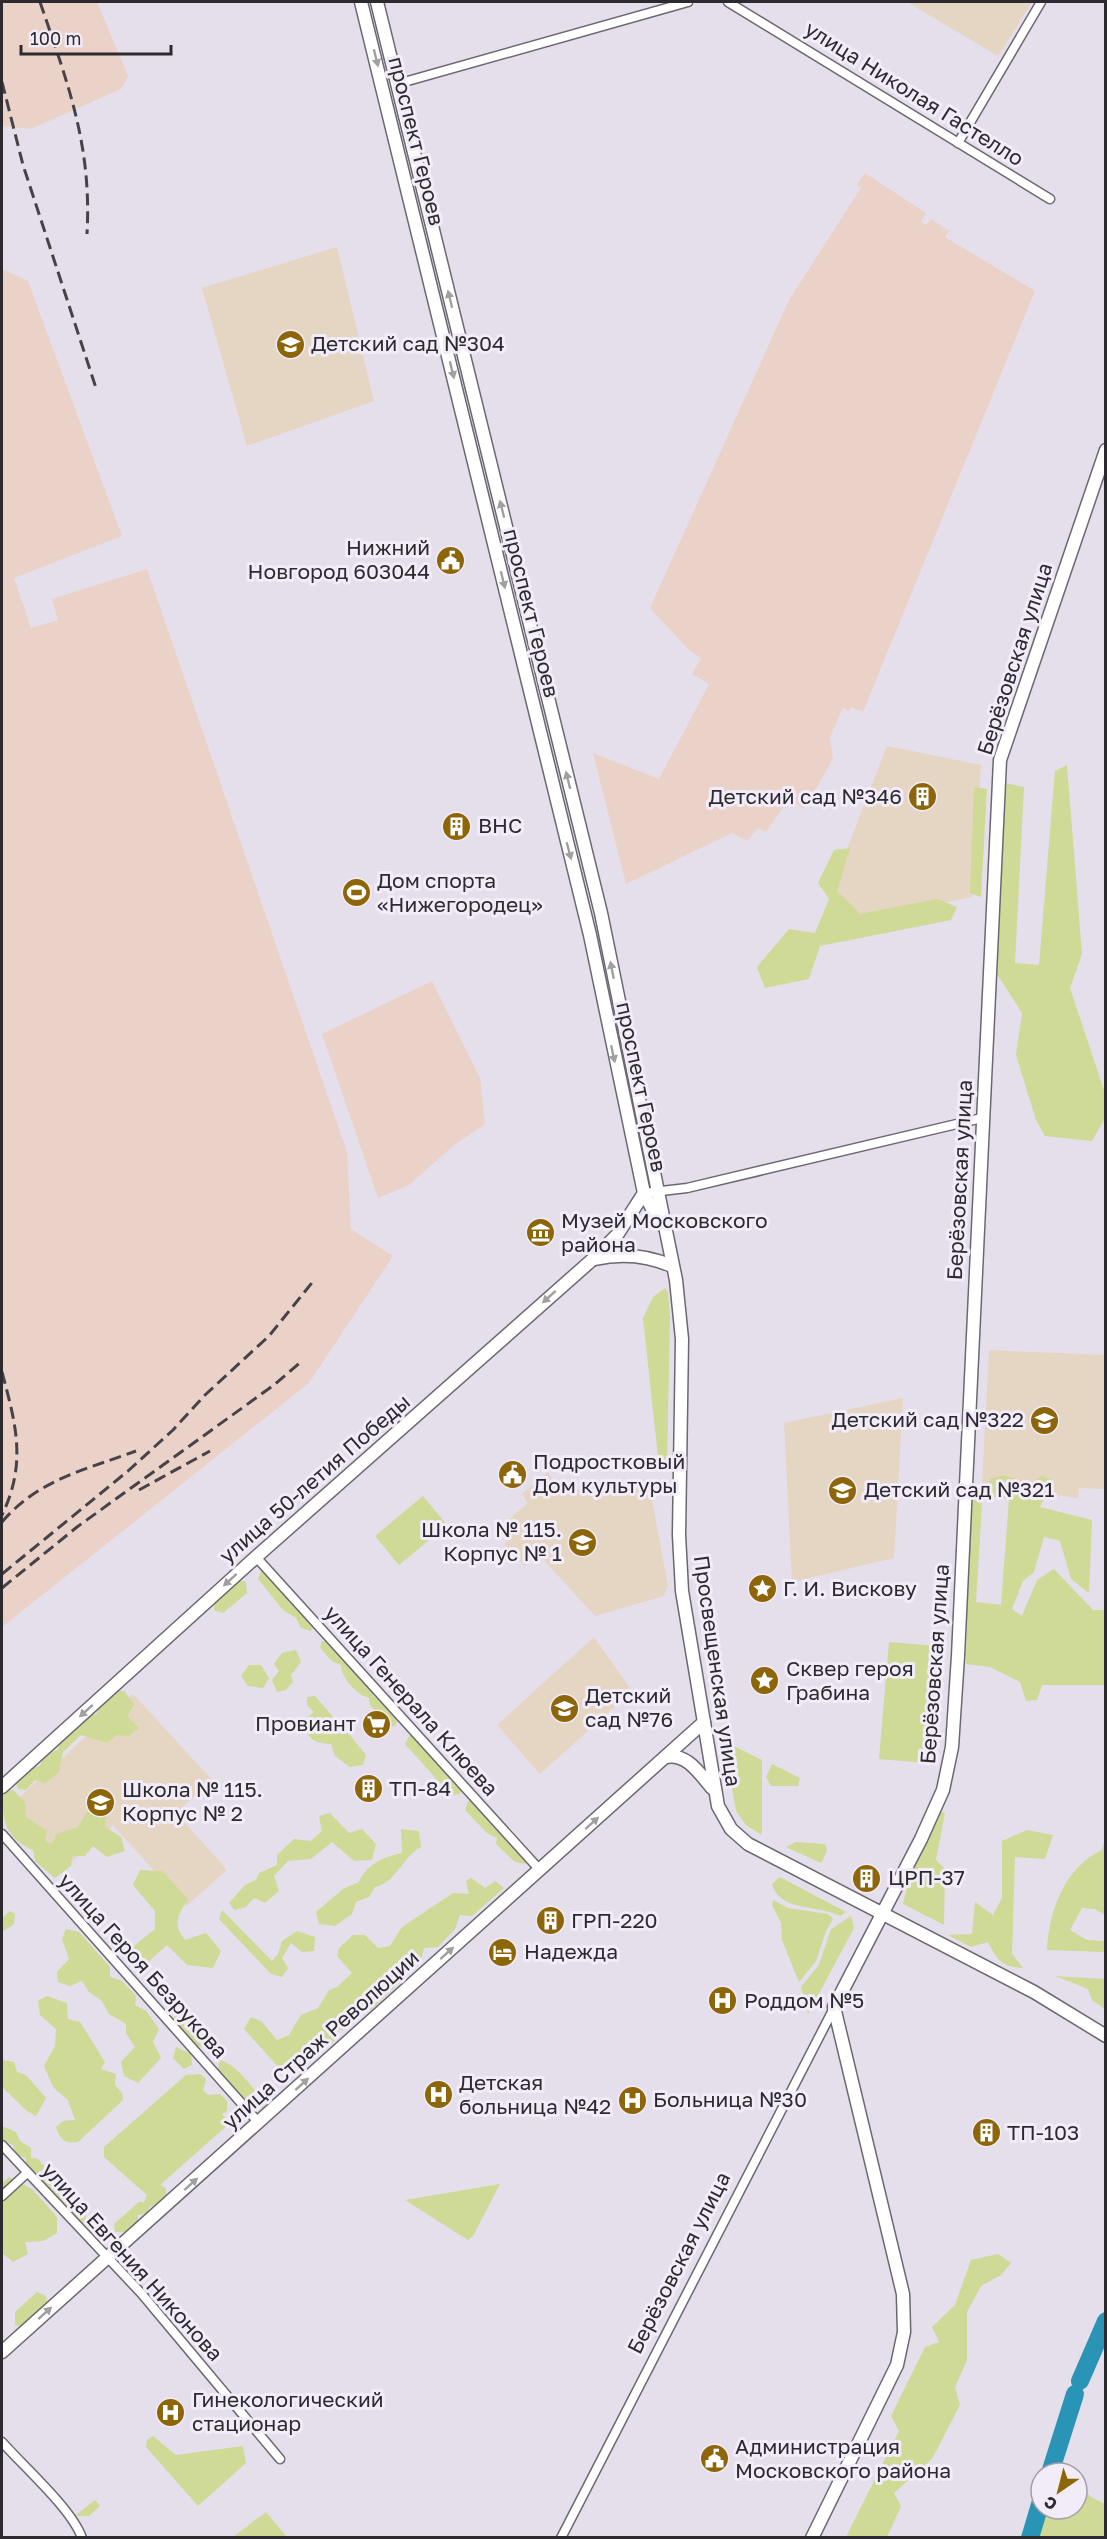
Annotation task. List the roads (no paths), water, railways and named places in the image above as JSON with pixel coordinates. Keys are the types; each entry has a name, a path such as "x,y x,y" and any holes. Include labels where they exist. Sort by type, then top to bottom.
{"street":[{"name":"проспект Героев","path":"361,2 590,935 644,1193 665,1232"},
{"name":"проспект Героев","path":"377,2 601,913 672,1266"},
{"path":"397,84 688,2"},
{"name":"улица Николая Гастелло","path":"728,2 1050,199"},
{"path":"958,143 1041,2"},
{"name":"Берёзовская улица","path":"561,2538 937,1805 946,1780 952,1747 1000,760 1106,450"},
{"path":"644,1193 687,1188 982,1118"},
{"name":"улица 50-летия Победы","path":"2,1787 256,1557 593,1259 617,1235 644,1193"},
{"path":"593,1259 615,1254 655,1258 672,1266"},
{"name":"Просвещенская улица","path":"672,1266 681,1319 681,1573 688,1635 713,1788 726,1822 743,1840 1034,1992 1106,2036"},
{"name":"улица Генерала Клюева","path":"256,1557 539,1869"},
{"name":"улица Страж Революции","path":"2,2352 704,1722"},
{"path":"666,1757 677,1756 687,1761 713,1788"},
{"name":"улица Героя Безрукова","path":"2,1834 259,2123"},
{"path":"812,2538 897,2365 904,2332 903,2294 834,2007"},
{"name":"улица Евгения Никонова","path":"2,2145 108,2257 280,2459"},
{"path":"2,2196 27,2173"},
{"path":"2,2442 79,2528 82,2538"}],"waterway":[{"path":"1080,2381 1106,2321"},
{"path":"1054,2461 1075,2394"},
{"path":"1030,2538 1035,2521"}],"railway":[{"path":"40,2 60,60 82,144 88,202 87,234"},
{"path":"2,82 23,165 96,388"},
{"path":"2,1574 128,1471 173,1430 205,1395 269,1336 315,1279"},
{"path":"2,1588 77,1527 274,1385 303,1360"},
{"path":"2,1372 17,1444 15,1478 2,1515"},
{"path":"2,1522 16,1507 47,1486 81,1470 136,1451"},
{"path":"139,1490 210,1451"}],"place":[{"name":"Детский сад №304","path":"290,344"},
{"name":"Нижний Новгород 603044","path":"451,560"},
{"name":"Детский сад №346","path":"923,797"},
{"name":"ВНС","path":"457,826"},
{"name":"Дом спорта «Нижегородец»","path":"356,893"},
{"name":"Музей Московского района","path":"540,1233"},
{"name":"Детский сад №322","path":"1045,1420"},
{"name":"Подростковый Дом культуры","path":"512,1474"},
{"name":"Детский сад №321","path":"843,1490"},
{"name":"Школа № 115. Корпус № 1","path":"583,1542"},
{"name":"Г. И. Вискову","path":"762,1589"},
{"name":"Сквер героя Грабина","path":"765,1681"},
{"name":"Детский сад №76","path":"564,1708"},
{"name":"Провиант","path":"377,1724"},
{"name":"ТП-84","path":"368,1789"},
{"name":"Школа № 115. Корпус № 2","path":"101,1802"},
{"name":"ЦРП-37","path":"867,1878"},
{"name":"ГРП-220","path":"550,1921"},
{"name":"Надежда","path":"503,1952"},
{"name":"Роддом №5","path":"723,2001"},
{"name":"Детская больница №42","path":"438,2095"},
{"name":"Больница №30","path":"632,2100"},
{"name":"ТП-103","path":"986,2133"},
{"name":"Гинекологический стационар","path":"171,2412"},
{"name":"Администрация Московского района","path":"714,2459"}]}
